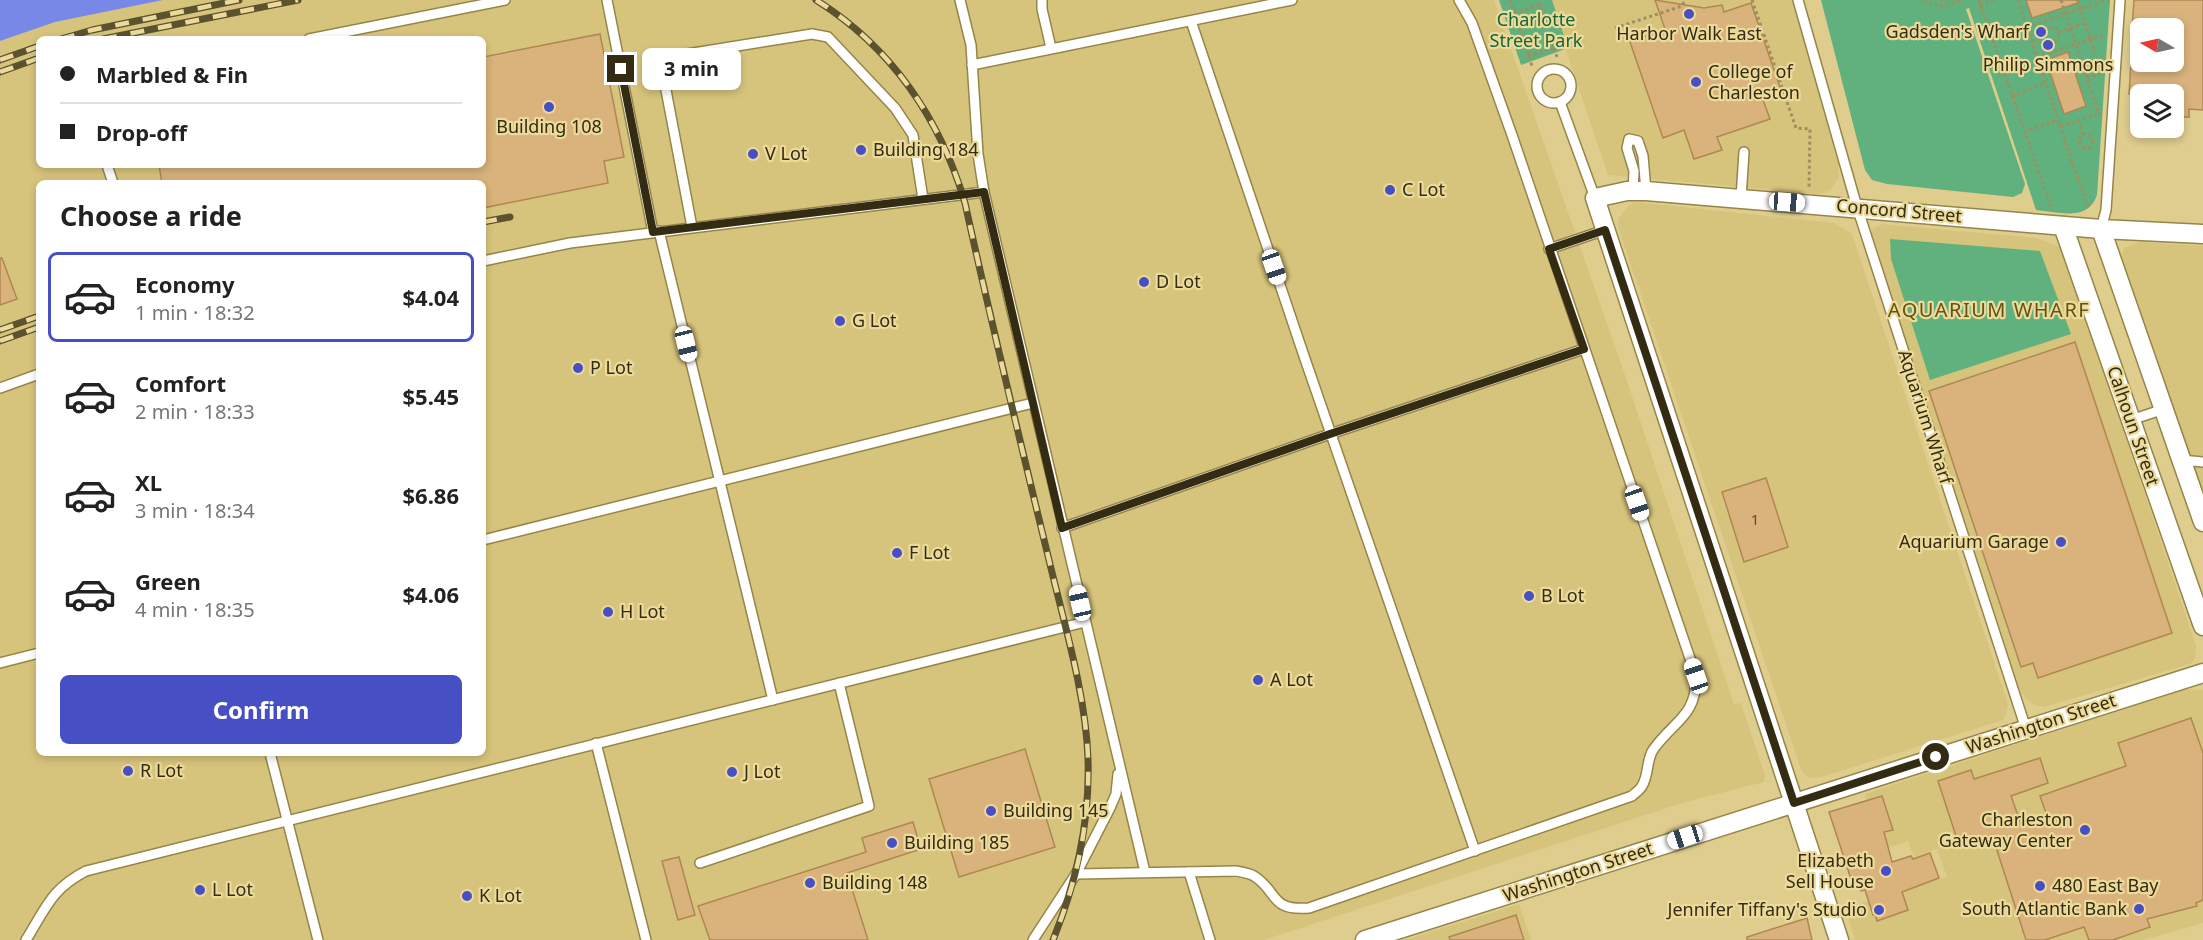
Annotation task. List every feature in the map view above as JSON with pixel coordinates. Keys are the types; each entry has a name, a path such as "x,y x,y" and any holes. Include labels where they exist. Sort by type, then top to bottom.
{"street":[{"name":"Concord Street","path":"1595,198 1639,191 1857,207 2101,229 2203,234"},
{"path":"1595,198 1839,940"},
{"name":"Calhoun Street","path":"2063,226 2203,626"},
{"name":"Calhoun Street","path":"2101,229 2203,522"},
{"name":"Washington Street","path":"1365,940 2203,673"}],"lane":[{"path":"324,36 505,0"},
{"path":"607,0 656,231 773,700"},
{"path":"960,0 971,45 978,154 984,192 1145,873"},
{"path":"1042,0 1051,48"},
{"path":"972,65 1292,0"},
{"path":"1076,874 1236,871 1250,874 1263,883 1272,897 1281,904 1303,909 1632,796 1642,786 1654,748 1687,713 1696,692 1696,676 1472,23 1459,0"},
{"name":"Aquarium Wharf","path":"1798,0 1857,207 2026,729"},
{"path":"2101,229 2106,210 2120,0"},
{"path":"1191,21 1330,434 1475,851"},
{"path":"692,227 666,90 676,65 687,54 812,34 828,37 895,108 913,135 923,199"},
{"path":"1560,102 1595,198"},
{"path":"1741,198 1744,152"},
{"path":"486,260 570,243 656,231 984,192"},
{"path":"1549,249 1605,230"},
{"path":"1062,528 1330,434 1584,349"},
{"path":"0,388 36,375"},
{"path":"486,539 1033,403"},
{"path":"2131,420 2164,409"},
{"path":"2181,460 2203,462"},
{"path":"26,940 54,893 68,880 87,871 1085,622"},
{"path":"0,663 36,654"},
{"path":"700,863 869,806 839,683"},
{"path":"596,743 646,940"},
{"path":"271,756 318,940"},
{"path":"1033,940 1076,874 1116,795 1117,759"},
{"path":"1189,872 1210,940"}],"path":[{"path":"1510,0 1532,66"},
{"path":"1538,0 1557,57"},
{"path":"1615,28 1682,6 1685,0"},
{"path":"1752,0 1796,128 1810,129 1809,189"},
{"path":"1924,0 1941,7 1963,0"},
{"path":"1940,0 1947,0"},
{"path":"1994,0 1979,2 2051,207"},
{"path":"2018,0 2089,208"},
{"path":"2060,126 2100,113 2061,0"},
{"path":"2078,0 2102,73 2087,78"},
{"path":"2027,27 2107,0"},
{"path":"1514,13 1540,5"},
{"path":"2047,20 2049,27"},
{"path":"2059,32 2085,23"},
{"path":"2049,27 2059,32"},
{"path":"2043,38 2045,30 2049,27"},
{"path":"2043,38 2049,43 2054,42 2059,37 2059,32"},
{"path":"2037,57 2106,34"},
{"path":"2032,41 2043,38"},
{"path":"1528,56 1581,39"},
{"path":"2054,42 2057,51"},
{"path":"2012,96 2046,83"},
{"path":"2024,132 2058,120"},
{"path":"2078,120 2083,135"},
{"path":"2083,135 2092,139 2088,147 2082,146 2079,142 2083,135"}],"shaded area":[{"path":"163,0 1494,0 1626,378 1734,704 1741,703 1765,775 1764,782 1682,803 1264,940 0,940 0,41 55,22"},
{"name":"College of Charleston","path":"1549,0 1792,0 1838,163 1839,177 1834,186 1829,191 1818,194 1608,175"},
{"path":"1635,202 1835,223 1852,234 2008,704 2003,720 1822,777 1811,778 1805,775 1801,769 1618,227 1618,219 1628,206"},
{"path":"1882,224 2038,238 2062,248 2196,646 2195,659 2190,664 2044,707 2034,705 2026,699 2019,688 1870,234 1874,228"},
{"path":"2138,242 2203,246 2203,503 2121,260 2124,248"},
{"path":"2184,689 2203,690 2203,923 2143,940 1855,940 1845,908 1947,877 1937,849 1914,857 1908,841 1881,850 1865,794"},
{"path":"1519,904 1531,940 1405,940"}],"green space":[{"name":"Charlotte Street Park","path":"1499,0 1552,0 1568,48 1521,65"},
{"path":"1821,0 2110,0 2097,195 2093,203 2080,212 2036,210 1969,8 1966,9 2025,184 2022,193 2013,197 1887,184 1872,180 1865,170"},
{"path":"1890,239 2040,251 2071,334 1930,380 1891,259"}],"water":[{"path":"0,0 163,0 55,22 0,41"}],"building":[{"path":"1655,0 1704,8 1722,5 1724,12 1751,3 1782,93 1763,100 1770,119 1717,137 1722,150 1694,159 1684,130 1663,138 1630,42 1665,29"},
{"path":"2026,0 2077,0 2078,3 2032,18"},
{"path":"2134,0 2203,0 2203,110 2189,109 2189,117 2184,117 2184,84 2130,84 2129,94 2130,72 2184,72 2184,18 2133,18"},
{"name":"Building 108","path":"600,34 624,157 604,161 608,183 486,207 486,180 162,180 160,168 486,168 486,56"},
{"path":"2068,52 2086,106 2064,114 2046,60"},
{"path":"0,258 2,258 17,299 0,305"},
{"name":"Aquarium Garage","path":"2075,342 2172,633 2038,678 2033,663 2021,667 1929,391"},
{"path":"1766,478 1788,547 1744,562 1722,492"},
{"name":"Charleston Gateway Center","path":"2191,718 2203,753 2203,900 2196,903 2197,906 2147,919 2150,927 2113,940 2089,940 2084,927 2045,940 2026,940 1992,835 1959,845 1938,781 1971,770 1974,779 2040,758 2048,783 2011,796 2021,824 2047,816 2040,796 2126,766 2118,743"},
{"name":"Building 145","path":"1025,749 1055,847 959,877 929,779"},
{"path":"1882,796 1893,830 1884,832 1892,862 1911,856 1913,859 1930,853 1939,878 1902,892 1908,910 1877,921 1865,890 1861,891 1858,886 1853,885 1829,812"},
{"name":"Building 148","path":"913,822 921,849 847,873 868,940 710,940 698,906 866,852 862,838"},
{"path":"679,857 695,915 678,920 662,861"},
{"path":"1516,915 1524,940 1450,940 1449,937"},
{"path":"1807,918 1812,940 1747,940 1747,937"}],"railway":[{"path":"71,36 239,0"},
{"path":"118,36 298,0"},
{"path":"816,0 867,40 890,62 909,87 942,142 965,203 1073,659 1086,735 1088,783 1084,829 1069,896 1053,940"},
{"path":"0,60 36,47"},
{"path":"0,72 36,59"},
{"path":"486,221 510,217"},
{"path":"0,330 36,317"},
{"path":"0,341 36,328"}],"place":[{"name":"Harbor Walk East","path":"1689,14"},
{"name":"Gadsden's Wharf","path":"2041,32"},
{"name":"Philip Simmons","path":"2048,45"},
{"name":"College of Charleston","path":"1696,82"},
{"name":"Building 108","path":"549,107"},
{"name":"Building 184","path":"861,150"},
{"name":"V Lot","path":"753,154"},
{"name":"C Lot","path":"1390,190"},
{"name":"D Lot","path":"1144,282"},
{"name":"G Lot","path":"840,321"},
{"name":"P Lot","path":"578,368"},
{"name":"Aquarium Garage","path":"2061,542"},
{"name":"F Lot","path":"897,553"},
{"name":"B Lot","path":"1529,596"},
{"name":"H Lot","path":"608,612"},
{"name":"A Lot","path":"1258,680"},
{"name":"R Lot","path":"128,771"},
{"name":"J Lot","path":"732,772"},
{"name":"Building 145","path":"991,811"},
{"name":"Charleston Gateway Center","path":"2085,830"},
{"name":"Building 185","path":"892,843"},
{"name":"Elizabeth Sell House","path":"1886,871"},
{"name":"Building 148","path":"810,883"},
{"name":"480 East Bay","path":"2040,886"},
{"name":"L Lot","path":"200,890"},
{"name":"K Lot","path":"467,896"},
{"name":"South Atlantic Bank","path":"2139,909"},
{"name":"Jennifer Tiffany's Studio","path":"1879,910"}],"district":[{"name":"AQUARIUM WHARF","path":"1989,310"}],"route":[{"path":"621,69 653,232 984,192 1062,528 1330,434 1584,349 1549,249 1605,230 1794,803 1936,757"}]}
